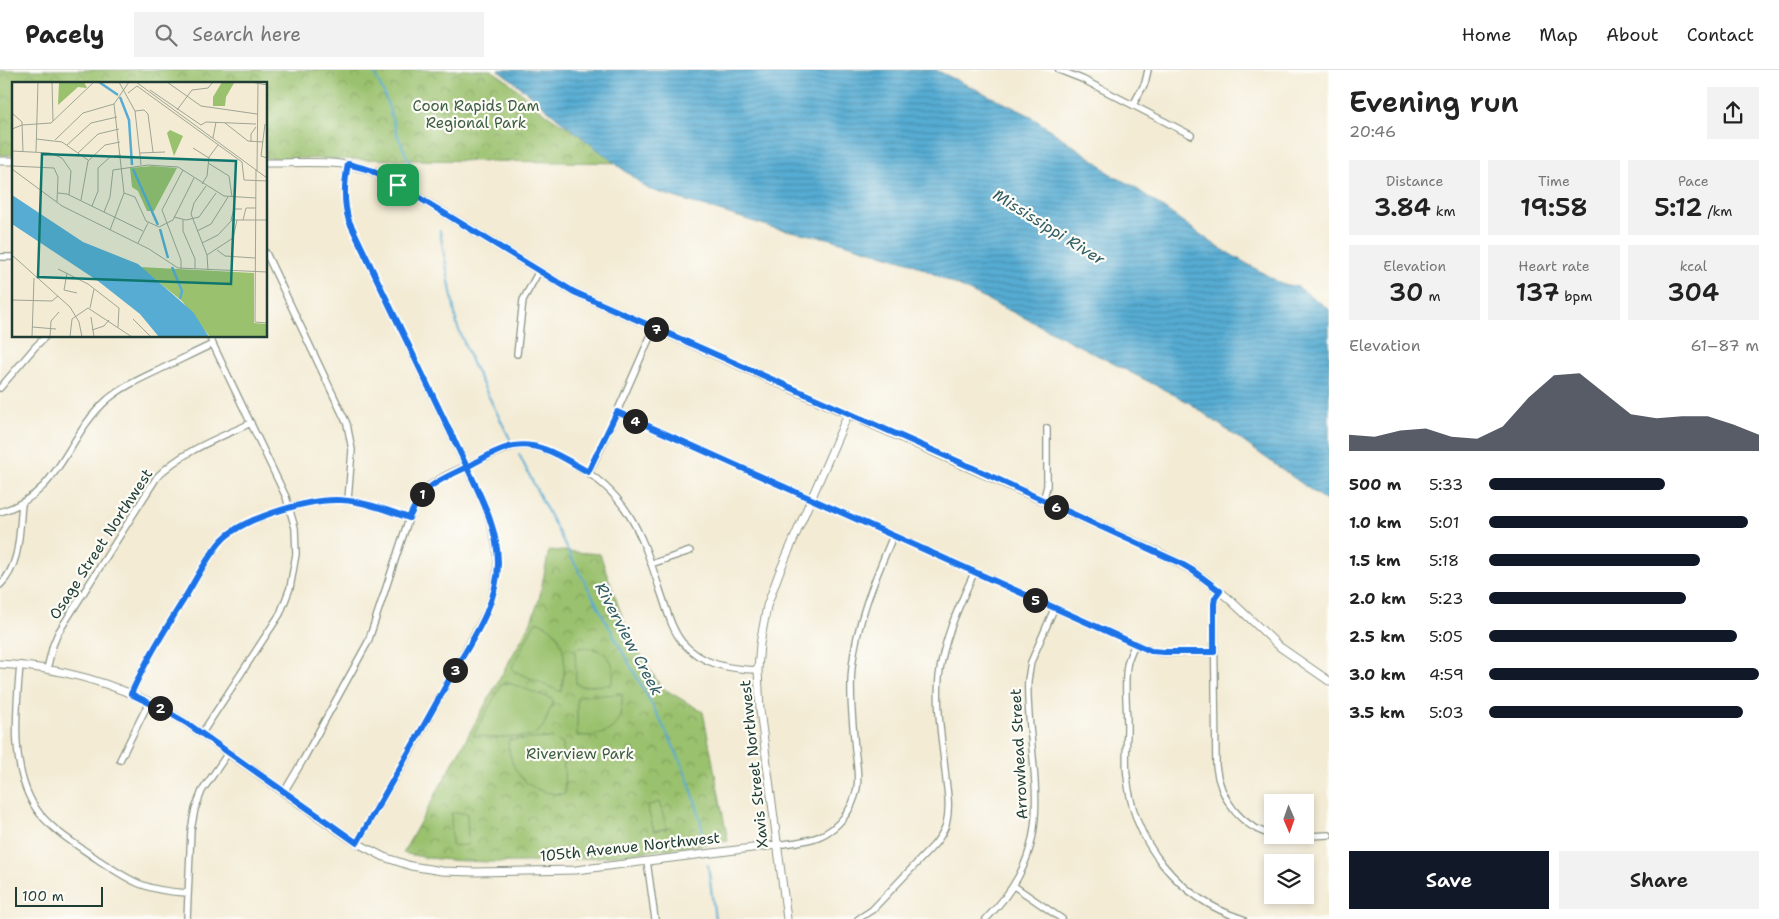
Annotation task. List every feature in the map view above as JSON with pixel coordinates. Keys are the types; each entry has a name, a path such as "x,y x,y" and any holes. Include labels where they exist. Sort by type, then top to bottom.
{"street":[{"path":"1059,70 1082,79 1191,135"},
{"path":"1133,105 1145,83 1148,70"},
{"path":"268,163 348,164 362,167 383,176 567,288 1180,563 1220,591 1280,647 1329,681"},
{"path":"348,164 344,196 349,221 484,504 494,537 498,562 493,596 486,613 357,843"},
{"path":"268,257 347,424 352,450 348,500"},
{"path":"517,354 523,300 539,271"},
{"path":"588,472 654,328"},
{"path":"0,388 44,338"},
{"path":"202,734 275,623 288,597 296,554 295,528 290,507 210,338"},
{"path":"0,512 22,504 40,491 51,479 90,418 107,400 134,382 213,344"},
{"path":"617,412 1134,644 1158,652 1214,652"},
{"name":"Xavis Street Northwest","path":"787,919 760,710 758,670 761,636 767,606 779,573 848,414"},
{"name":"Osage Street Northwest","path":"47,669 52,645 58,633 157,477 185,455 251,423"},
{"path":"1042,501 1047,486 1047,428"},
{"path":"284,792 368,642 409,518 416,503 427,489 440,480 508,447 526,445 544,449 588,472 609,490 630,515 646,547 672,624 683,643 699,656 718,665 758,670"},
{"path":"131,694 151,652 211,555 223,539 240,526 290,507 327,500 348,500 370,504 409,518"},
{"path":"0,585 5,580 15,561 22,504"},
{"path":"776,844 808,840 826,833 840,822 854,800 857,787 857,772 851,703 852,664 858,630 866,602 893,536"},
{"path":"651,564 690,551"},
{"path":"858,919 872,910 934,845 946,826 948,799 939,710 939,678 950,629 974,572"},
{"path":"1220,591 1215,598 1214,604 1216,766 1218,781 1228,803 1238,815 1252,826 1264,831"},
{"name":"Arrowhead Street","path":"986,919 1014,886 1029,852 1034,831 1036,814 1028,680 1031,662 1054,608"},
{"path":"1134,644 1126,667 1126,766 1129,794 1137,822 1154,854 1176,880 1207,903 1243,919"},
{"name":"105th Avenue Northwest","path":"0,664 47,669 84,677 149,702 202,734 357,843 384,857 426,869 448,871 557,871 776,844"},
{"path":"20,665 17,706 19,760 22,779 35,806 46,820 65,838 127,878 155,890 188,893"},
{"path":"120,760 149,702"},
{"path":"187,919 191,830 194,809 202,791 228,753"},
{"path":"1314,836 1329,835"},
{"path":"647,861 655,919"},
{"path":"1014,886 1062,919"}],"green space":[{"name":"Coon Rapids Dam Regional Park","path":"0,70 491,70 509,82 543,112 563,125 605,143 633,163 268,158 268,82 12,82 12,155 0,155"},
{"name":"Riverview Park","path":"549,550 600,554 629,636 661,687 703,712 728,841 610,856 550,861 491,862 447,860 403,853 530,624 539,600"},
{"path":"536,621 550,628 556,634 563,650 564,676 561,692 514,671 512,667"},
{"path":"586,647 600,651 609,659 613,670 611,685 580,686 576,683 575,649"},
{"path":"509,683 552,699 553,702 543,727 533,736 486,738 485,736 473,736 501,685"},
{"path":"622,694 620,715 612,728 598,735 577,736 577,699 579,696"},
{"path":"552,738 563,744 565,794 541,791 524,780 512,763 509,752 508,740"},
{"path":"659,802 667,828 654,831 647,806"},
{"path":"451,813 467,813 468,845 452,846"}],"water":[{"name":"Mississippi River","path":"498,70 936,70 1027,114 1100,164 1111,175 1130,184 1218,247 1282,284 1298,287 1329,309 1329,503 1188,402 1031,321 911,263 827,238 774,228 648,189"}],"waterway":[{"name":"Riverview Creek","path":"373,70 415,175"},
{"name":"Riverview Creek","path":"440,231 457,325 472,363 510,439"},
{"name":"Riverview Creek","path":"519,454 544,505 673,746 692,792 704,841"},
{"name":"Riverview Creek","path":"708,865 715,919"}],"route":[{"path":"398,185 370,170 348,164 344,196 346,210 349,221 467,467 433,484 422,493 409,518 370,504 339,499 315,501 290,507 252,520 231,532 211,555 151,652 131,694 188,724 357,843 448,683 486,613 493,596 498,562 497,550 492,526 467,467 508,447 526,445 544,449 588,472 617,412 1151,651 1214,652 1214,604 1215,598 1220,591 1180,563 973,468 574,292 398,185"}]}
